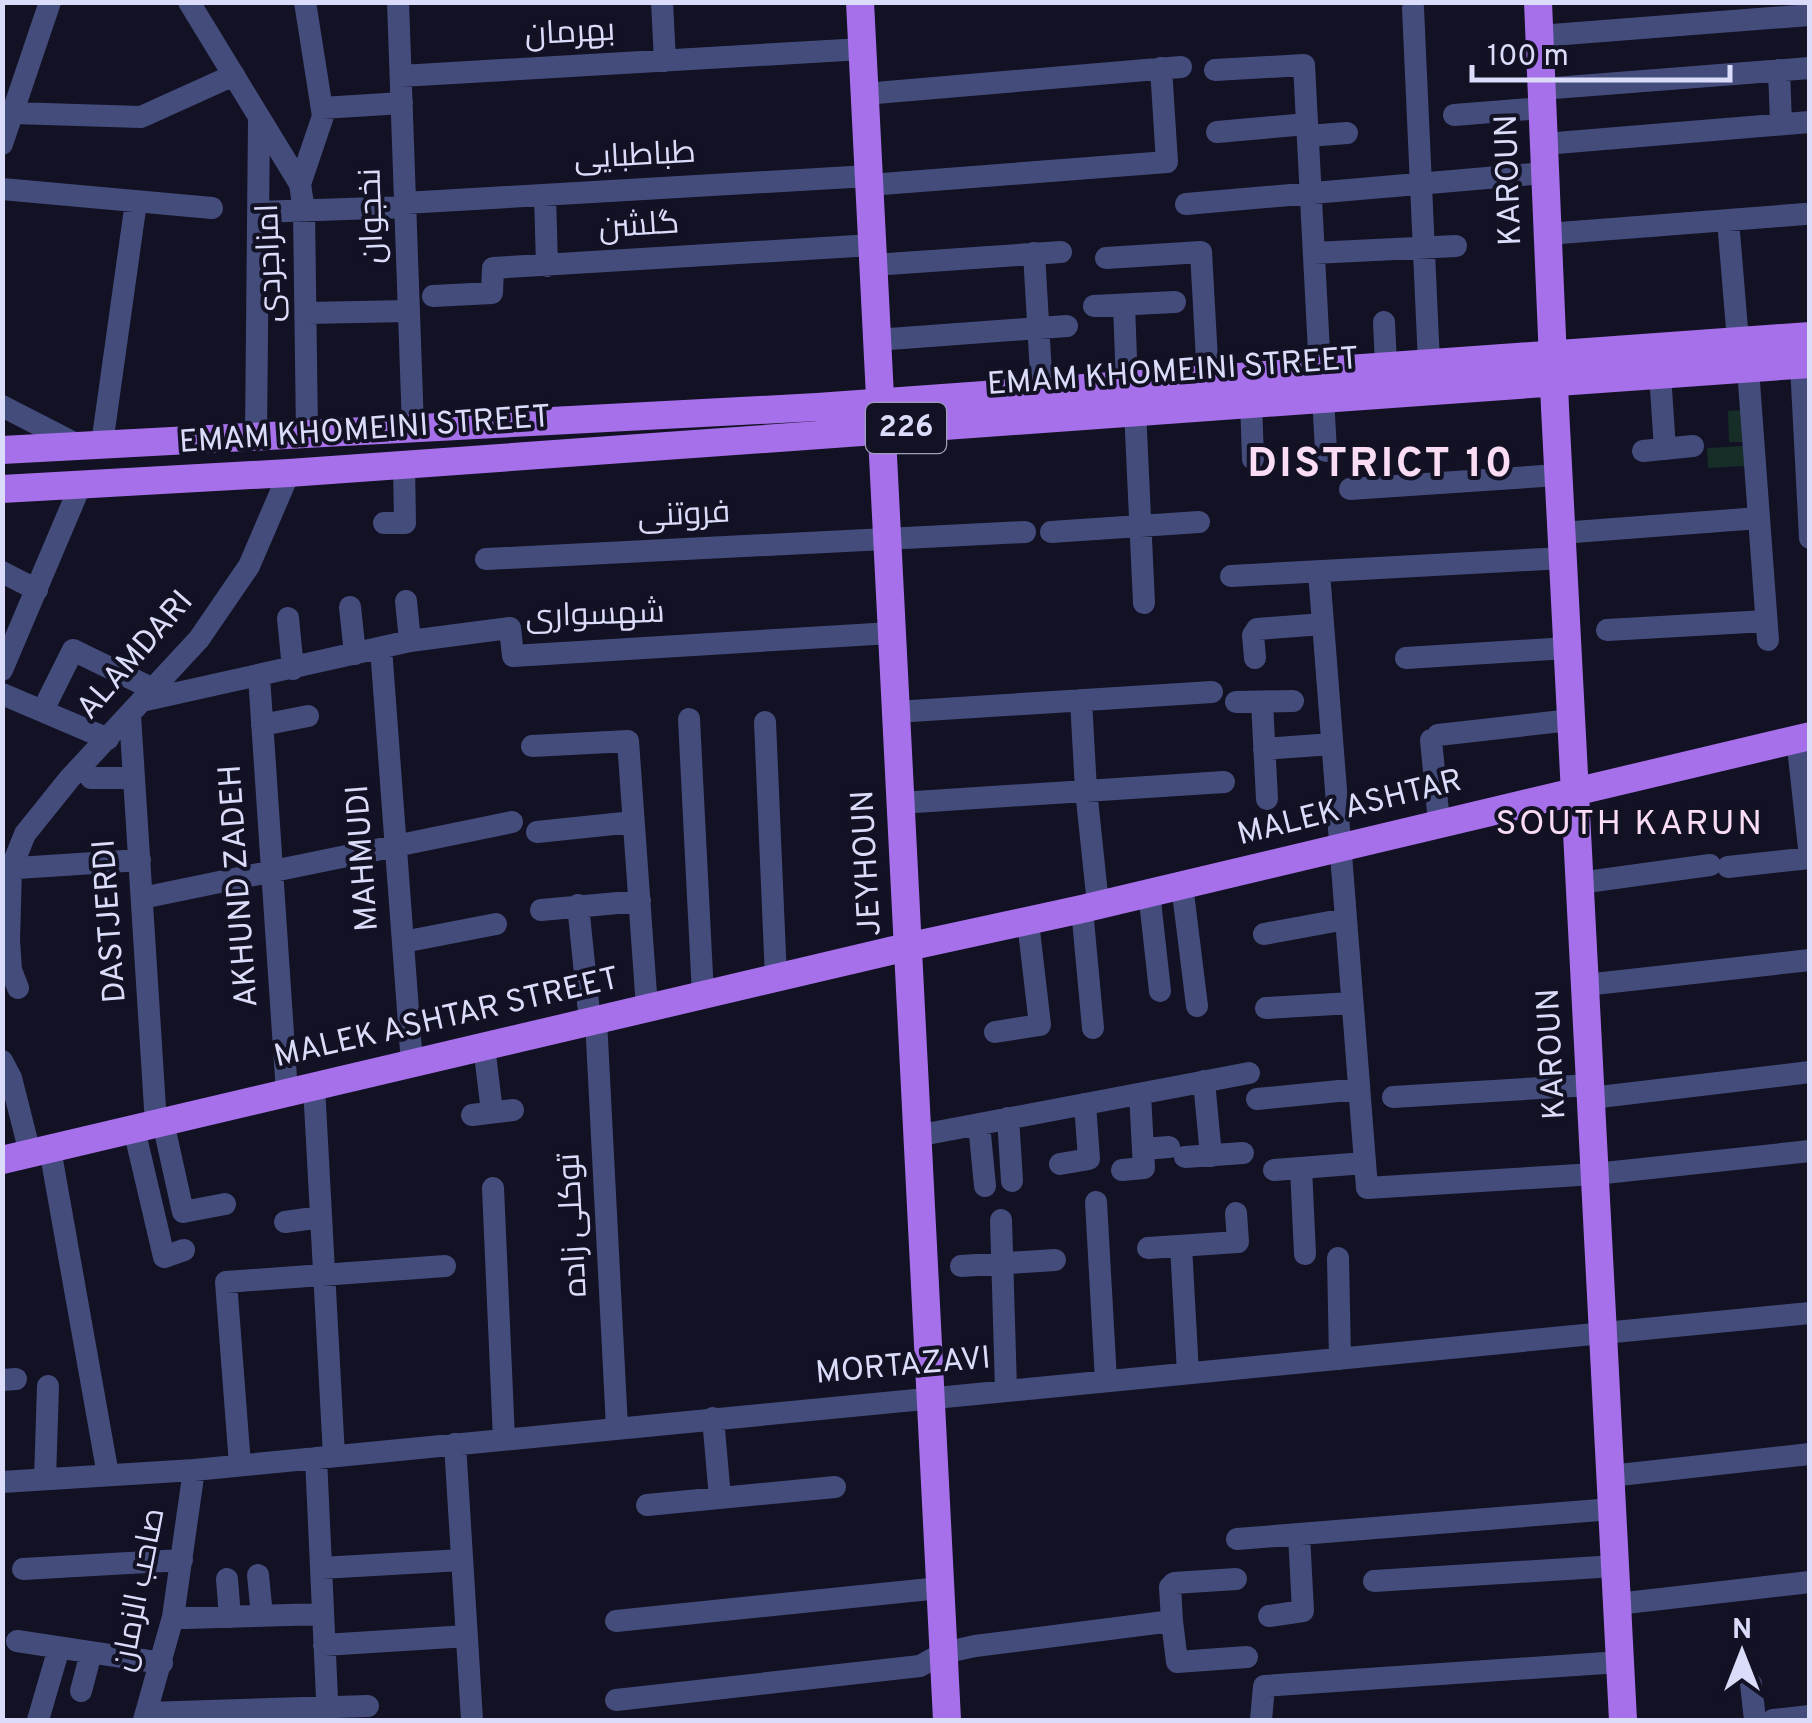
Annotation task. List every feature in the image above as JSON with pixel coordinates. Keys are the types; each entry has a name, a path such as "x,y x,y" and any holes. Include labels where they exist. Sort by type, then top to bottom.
{"main road":[{"name":"JEYHOUN","path":"860,2 947,1720"},
{"name":"KAROUN","path":"1538,2 1558,475 1623,1720"},
{"name":"EMAM KHOMEINI STREET","path":"2,488 404,464 803,421 1131,397 1208,378 1322,384 1553,369 1738,341 1810,336"},
{"name":"EMAM KHOMEINI STREET","path":"880,416 1042,391 1251,402 1386,366 1429,363 1660,374 1805,365"},
{"name":"EMAM KHOMEINI STREET","path":"2,450 413,427 803,421"},
{"name":"MALEK ASHTAR","path":"907,947 1028,922 1803,737"},
{"name":"MALEK ASHTAR STREET","path":"27,1154 907,947"}],"street":[{"path":"2,144 50,2"},
{"name":"امزاجردی","path":"189,2 300,184 304,211 307,433"},
{"path":"300,184 318,136 322,108 306,2"},
{"name":"نخجوان","path":"398,2 413,427"},
{"path":"662,2 666,61"},
{"path":"1412,8 1429,363"},
{"path":"1540,36 1810,16"},
{"name":"بهرمان","path":"401,76 862,49"},
{"path":"1215,70 1304,65 1326,451"},
{"name":"طباطبایی","path":"258,212 1167,162 1171,68 864,94"},
{"path":"1454,115 1542,99 1810,68"},
{"path":"1779,70 1782,124"},
{"path":"13,113 141,117 234,75"},
{"path":"322,108 402,103"},
{"path":"256,436 259,118"},
{"path":"1544,144 1810,122"},
{"path":"1217,132 1347,133"},
{"path":"1186,204 1545,173"},
{"path":"2,189 212,208"},
{"path":"545,195 547,266"},
{"path":"2,406 90,444 136,202"},
{"path":"1547,234 1805,214"},
{"path":"1728,220 1738,341"},
{"path":"1314,253 1456,246"},
{"name":"گلشن","path":"433,296 492,293 494,268 1061,252"},
{"path":"1112,257 1201,252 1208,378"},
{"path":"1034,253 1042,391"},
{"path":"1094,306 1175,302"},
{"path":"1124,305 1144,603"},
{"path":"306,313 409,311"},
{"path":"1384,322 1386,366"},
{"path":"876,340 1067,326"},
{"path":"1805,365 1810,538"},
{"path":"1607,630 1767,631 1748,369"},
{"path":"1660,374 1654,450 1692,446"},
{"path":"1251,402 1253,459"},
{"path":"403,523 404,464"},
{"name":"ALAMDARI","path":"11,978 5,871 18,846 33,821 200,639 249,566 289,473"},
{"path":"1350,489 1558,475"},
{"path":"2,670 82,484"},
{"path":"1231,576 1319,572 1562,546 1759,518"},
{"path":"1052,532 1199,522"},
{"name":"فروتنی","path":"486,559 1025,532"},
{"path":"2,572 37,590"},
{"path":"1319,572 1367,1188 1595,1174 1810,1151"},
{"path":"406,601 410,641"},
{"path":"350,607 355,654"},
{"path":"288,618 293,669"},
{"path":"1254,658 1254,631 1323,624"},
{"name":"شهسواری","path":"144,702 410,641 510,628 513,656 891,633"},
{"name":"MAHMUDI","path":"381,648 412,1064"},
{"path":"1406,658 1567,648"},
{"path":"48,700 72,650 144,702"},
{"name":"AKHUND ZADEH","path":"259,676 272,871 321,1217 325,1457 321,1568 328,1714"},
{"path":"895,712 1212,692"},
{"path":"2,694 108,739"},
{"path":"1081,700 1093,1028"},
{"path":"1236,702 1293,701"},
{"name":"DASTJERDI","path":"144,702 134,778 151,1125"},
{"path":"1262,702 1267,799"},
{"path":"262,725 308,716"},
{"path":"688,719 703,995"},
{"path":"1439,822 1434,737 1571,720"},
{"path":"766,722 776,978"},
{"path":"1580,883 1810,857 1803,737"},
{"path":"532,746 628,741 647,1008"},
{"path":"1264,749 1332,744"},
{"path":"90,778 134,778"},
{"path":"900,803 1224,782"},
{"path":"10,812 33,821"},
{"path":"142,898 512,822"},
{"path":"536,832 634,822"},
{"path":"5,871 140,860"},
{"path":"1182,885 1198,1006"},
{"path":"1149,892 1160,991"},
{"path":"541,910 640,901"},
{"name":"توکلی زاده","path":"578,905 593,1021 618,1427"},
{"path":"1264,934 1346,919"},
{"path":"995,1032 1040,1025 1028,922"},
{"path":"403,942 496,924"},
{"path":"1585,985 1810,960"},
{"path":"1266,1008 1352,1003"},
{"path":"484,1046 492,1112"},
{"path":"2,1061 11,1078 108,1475"},
{"path":"1393,1097 1590,1092 1810,1072"},
{"path":"916,1136 1249,1073"},
{"path":"1204,1081 1211,1156"},
{"path":"1256,1099 1359,1089"},
{"path":"1122,1170 1144,1168 1140,1094"},
{"path":"1060,1164 1089,1159 1084,1104"},
{"path":"1008,1118 1012,1181"},
{"path":"980,1124 985,1186"},
{"path":"151,1125 183,1212 224,1204"},
{"path":"151,1125 164,1257 184,1250"},
{"path":"1143,1149 1211,1156 1243,1153"},
{"path":"1274,1170 1365,1163"},
{"path":"1301,1168 1305,1254"},
{"path":"493,1188 504,1439"},
{"path":"1096,1202 1106,1380"},
{"path":"1148,1248 1238,1242 1236,1213"},
{"path":"286,1222 321,1217"},
{"path":"1001,1220 1006,1389"},
{"path":"1181,1246 1188,1373"},
{"path":"1338,1258 1340,1359"},
{"path":"961,1266 1055,1260"},
{"path":"240,1465 226,1282 445,1266"},
{"name":"MORTAZAVI","path":"2,1482 194,1470 1810,1313"},
{"path":"45,1479 48,1386"},
{"path":"713,1418 720,1498"},
{"path":"455,1444 472,1720"},
{"path":"1610,1476 1810,1454"},
{"name":"صاحب الزمان","path":"146,1717 162,1664 194,1470"},
{"path":"647,1504 835,1487"},
{"path":"1237,1539 1612,1509"},
{"path":"1270,1616 1303,1612 1299,1534"},
{"path":"23,1569 182,1560"},
{"path":"321,1568 462,1560"},
{"path":"1374,1580 1615,1566"},
{"path":"258,1575 262,1616"},
{"path":"227,1580 230,1617"},
{"path":"1236,1580 1174,1582 1170,1587 1177,1662 1247,1656"},
{"path":"1617,1604 1810,1582"},
{"path":"616,1622 940,1588"},
{"path":"185,1618 323,1614"},
{"path":"616,1700 920,1666 943,1652 1172,1622"},
{"path":"324,1646 466,1636"},
{"path":"17,1642 162,1664"},
{"path":"38,1720 59,1648"},
{"path":"80,1691 92,1654"},
{"path":"1261,1720 1264,1686 1620,1662"},
{"path":"1751,1684 1754,1720"},
{"path":"146,1717 328,1714 368,1706"},
{"path":"1773,1720 1810,1716"}],"green space":[{"path":"1744,410 1745,442 1729,442 1728,411"},
{"path":"1745,446 1746,466 1708,468 1707,448"}],"district":[{"name":"DISTRICT 10","path":"1381,465"},
{"name":"SOUTH KARUN","path":"1630,825"}]}
